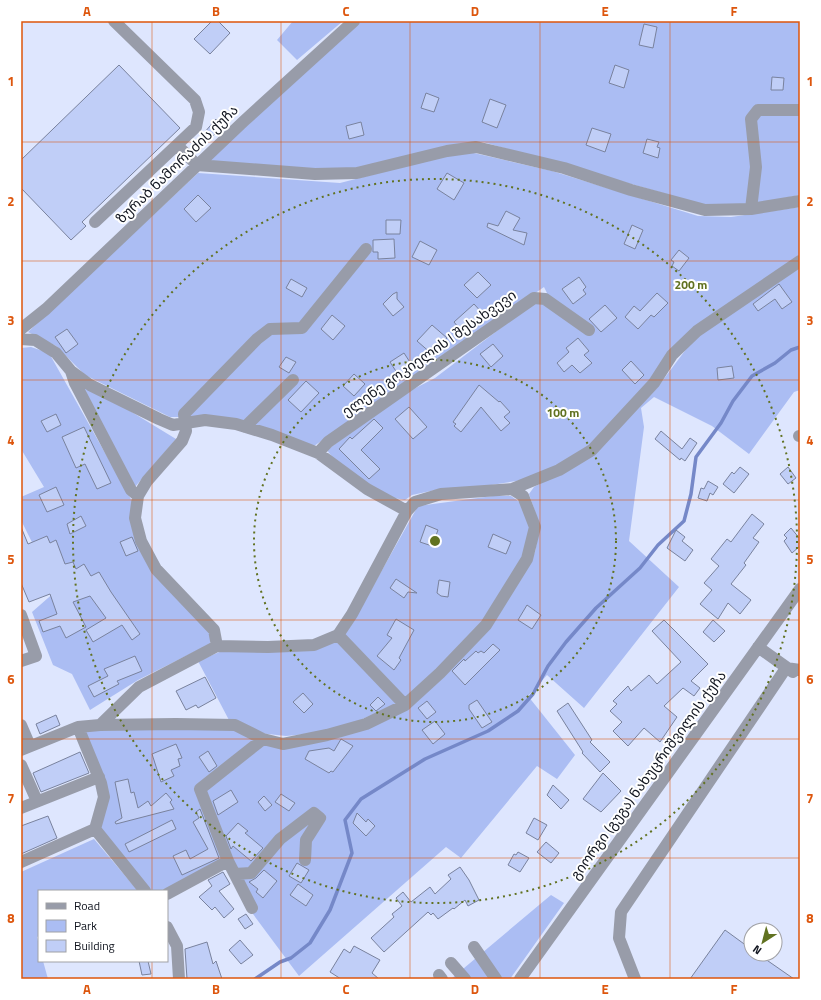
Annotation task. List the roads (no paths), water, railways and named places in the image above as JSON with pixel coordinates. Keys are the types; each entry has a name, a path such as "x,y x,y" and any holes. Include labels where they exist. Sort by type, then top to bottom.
{"street":[{"path":"94,222 196,127 199,112 195,100 114,21"},
{"name":"ზურაბ ნამორაძის ქუჩა","path":"21,329 46,309 197,165 354,21"},
{"path":"751,209 756,167 751,119 758,110 800,110"},
{"path":"177,145 197,165 315,174 357,173 447,151 476,147 564,168 631,190 705,210 751,209 800,201"},
{"path":"217,646 214,630 156,569 140,540 135,518 138,496 147,481 182,441 186,431 184,414 257,338 270,329 302,328 366,249"},
{"path":"100,725 139,687 217,646 268,648 314,645 338,635 352,614 407,511 415,502 441,494 512,488 559,470 592,450 654,384 672,355 698,331 800,261"},
{"name":"ელენე გოკიელის I შესახვევი","path":"318,453 328,442 534,298 545,299 589,330"},
{"path":"21,339 35,340 56,353 71,370 90,385 159,419 173,425 205,420 245,426 318,453 367,489 407,511"},
{"path":"71,370 75,383 131,490 138,496"},
{"path":"245,426 293,380"},
{"path":"21,725 25,748 78,728 100,725 235,725 263,738 283,744 327,735 366,724 405,705 440,673 486,625 527,559 535,526 523,496 512,488"},
{"name":"გიორგი (გუგა) ნახუცრიშვილის ქუჩა","path":"520,979 800,589"},
{"path":"21,615 36,656 21,661"},
{"path":"338,635 405,705"},
{"path":"758,647 800,678"},
{"path":"786,668 800,670"},
{"path":"636,979 619,938 621,912 786,668"},
{"path":"78,728 99,777 104,797 95,829"},
{"path":"252,908 228,861 200,790 263,738"},
{"path":"21,765 37,802"},
{"path":"21,808 99,777"},
{"path":"235,874 251,873 280,839 314,812 320,818 306,840 305,860"},
{"path":"21,862 95,829"},
{"path":"95,829 145,890"},
{"path":"168,893 228,861"},
{"path":"168,929 177,946 179,979"},
{"path":"474,947 496,979"},
{"path":"451,963 465,979"}],"waterway":[{"path":"255,979 280,962 291,958 310,943 330,910 352,853 345,820 361,799 425,759 488,731 518,711 533,694 548,666 566,642 596,608 640,568 658,545 684,521 691,494 696,457 721,423 733,401 752,376 775,363 791,350 800,347"}]}
